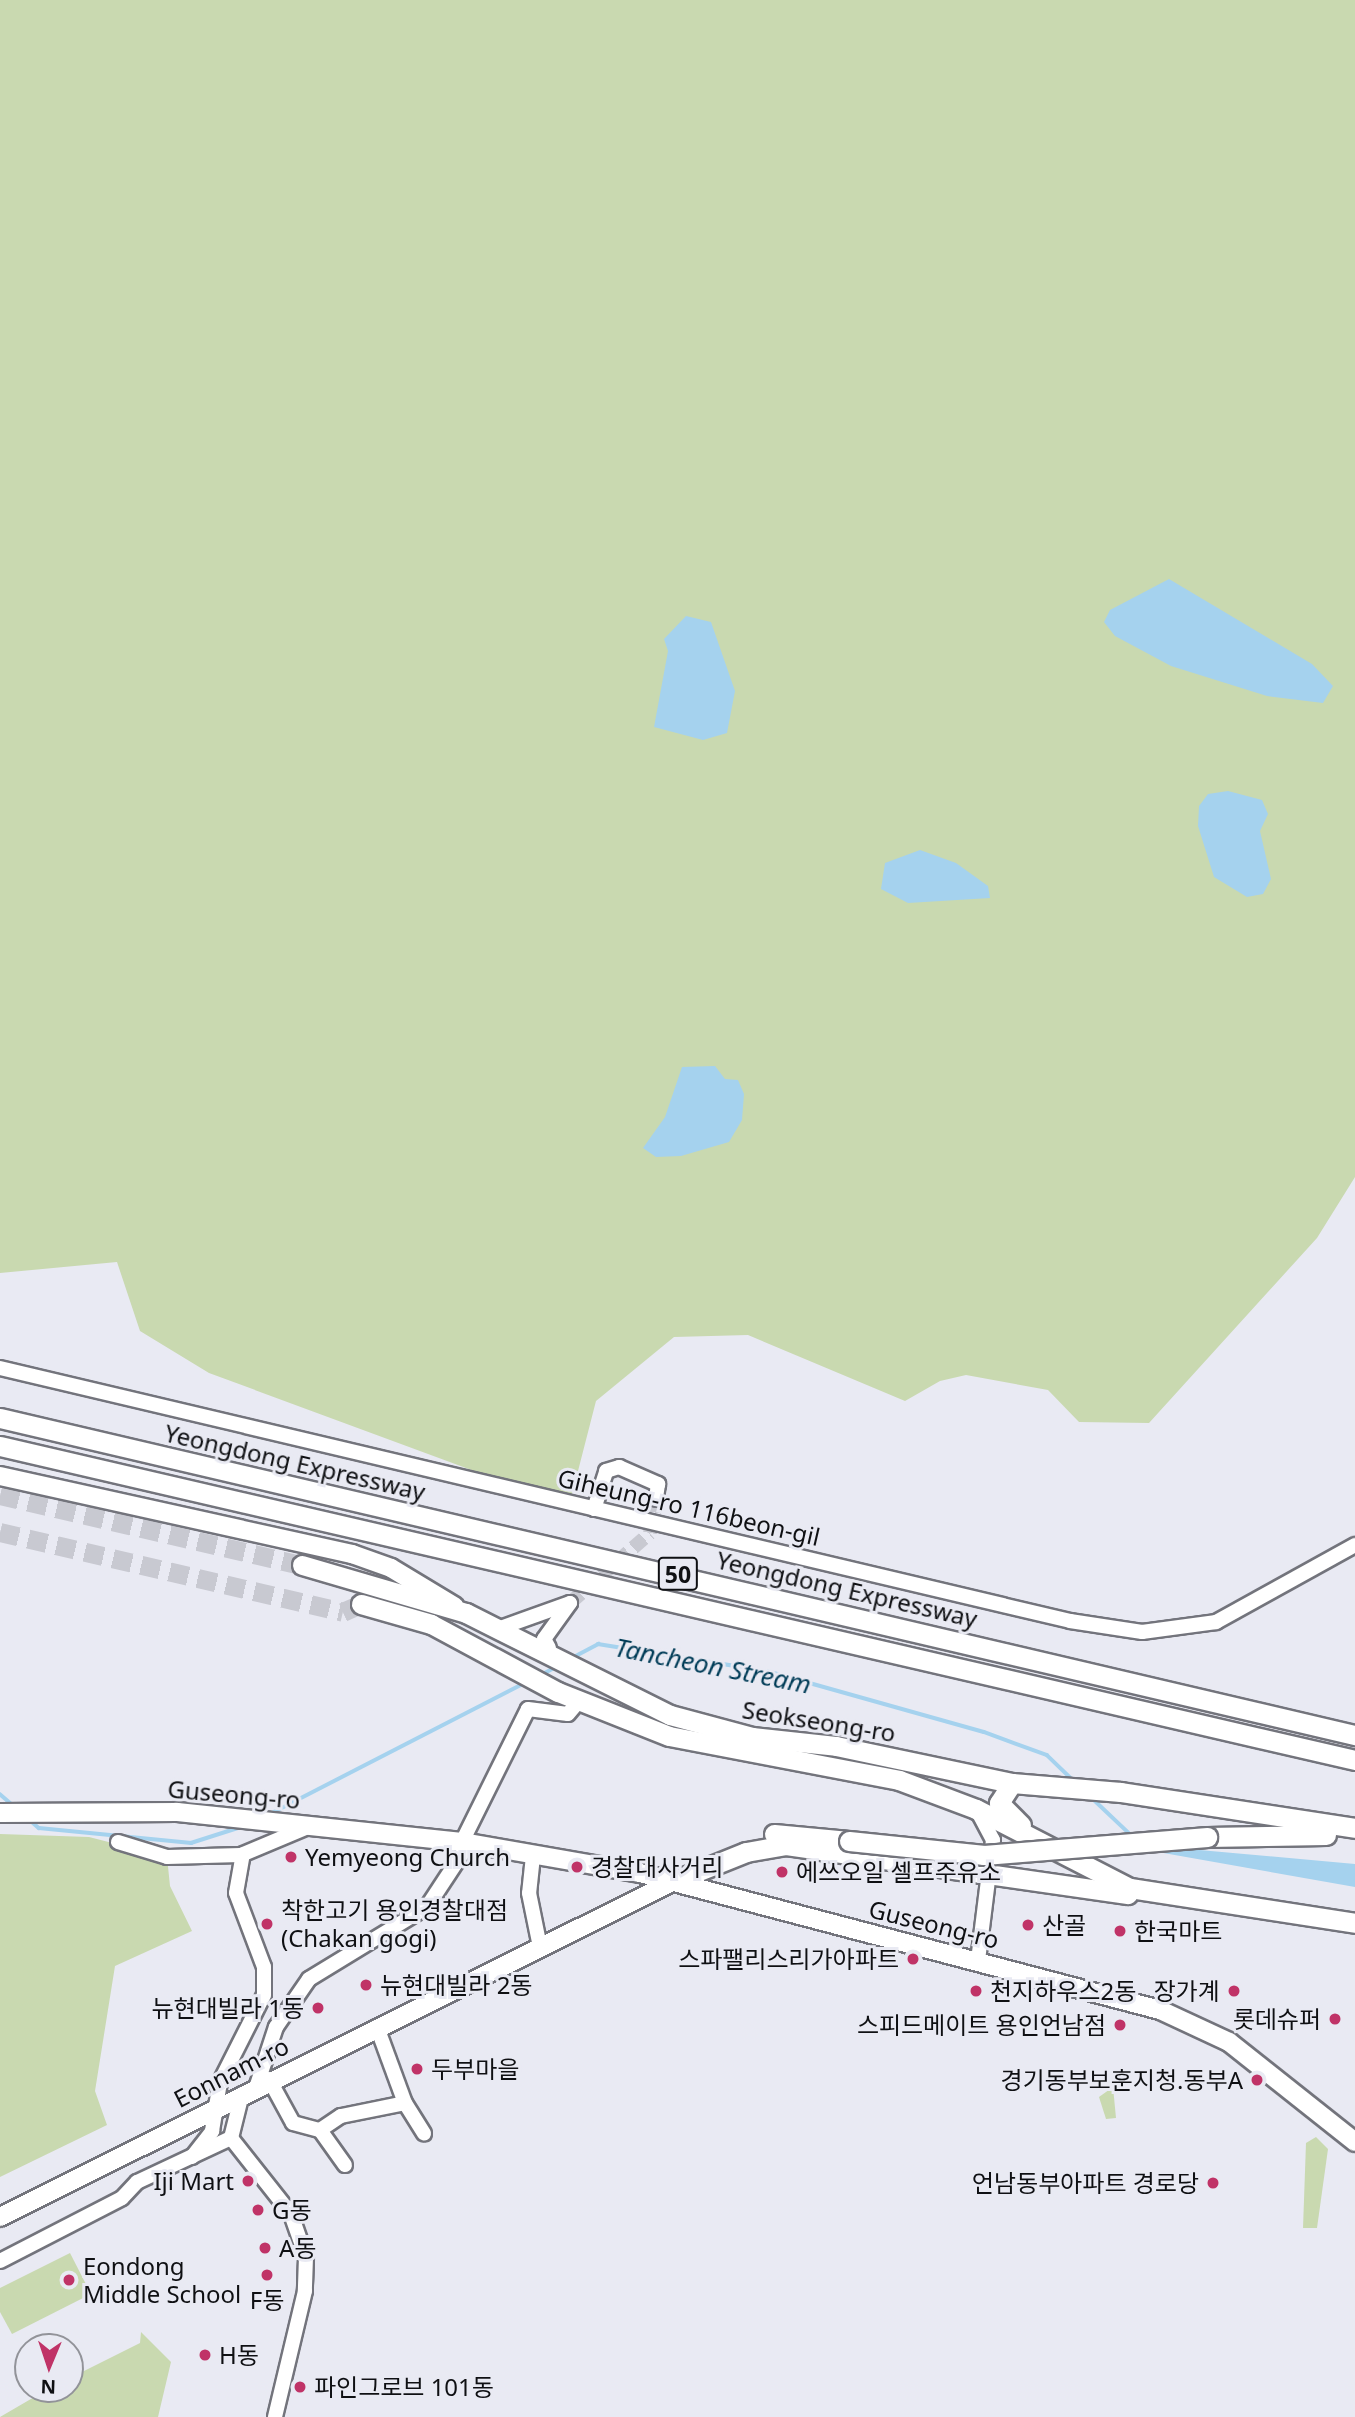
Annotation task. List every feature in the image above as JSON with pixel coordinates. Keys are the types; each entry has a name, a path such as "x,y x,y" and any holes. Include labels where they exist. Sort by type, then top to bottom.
{"highway":[{"name":"Yeongdong Expressway","path":"0,1418 1355,1735"},
{"name":"Yeongdong Expressway","path":"0,1446 1355,1760"},
{"name":"Seokseong-ro","path":"302,1565 466,1613 509,1631 589,1676 670,1715 752,1737 836,1746 1012,1783 1121,1792 1355,1828"},
{"name":"Seokseong-ro","path":"361,1604 431,1625 495,1654 558,1692 669,1736 900,1780 976,1808 1039,1842 1160,1898 1355,1923"},
{"path":"1012,1783 999,1803 1039,1842"},
{"path":"674,1881 723,1849 758,1836 849,1841 984,1855 1207,1837 1355,1838"},
{"path":"674,1881 746,1852 786,1846 1160,1898"}],"main road":[{"path":"0,1476 352,1554 391,1568 466,1613"},
{"name":"Guseong-ro","path":"0,1813 109,1810 312,1825 465,1843 674,1881 1160,2010 1229,2042 1355,2142"},
{"name":"Eonnam-ro","path":"0,2217 256,2086 674,1881"}],"street":[{"name":"Giheung-ro 116beon-gil","path":"0,1368 594,1509 1142,1632 1216,1622 1355,1545"},
{"path":"594,1509 606,1471 619,1467 658,1484 656,1499"},
{"path":"509,1631 570,1603 544,1639 549,1648"},
{"path":"0,2261 231,2138 256,2086 276,2027 309,1979 427,1907 465,1843 528,1709 568,1714 579,1701"},
{"path":"976,1808 993,1840 992,1874 978,1961"},
{"path":"118,1842 167,1857 243,1855 312,1825"},
{"path":"192,2157 212,2131 220,2082 264,1995 264,1967 236,1893 243,1855"},
{"path":"533,1856 529,1893 540,1947"},
{"path":"377,2027 405,2103 424,2134"},
{"path":"256,2086 293,2123 320,2130 345,2165"},
{"path":"320,2130 341,2116 405,2103"},
{"path":"231,2138 291,2214 306,2257 305,2291 275,2417"}],"green space":[{"path":"0,0 1355,0 1355,1177 1317,1238 1149,1423 1079,1422 1048,1390 966,1375 940,1381 905,1401 748,1335 674,1337 596,1401 569,1506 209,1373 140,1331 117,1262 0,1273"},
{"path":"0,1834 89,1837 167,1857 170,1886 192,1931 115,1966 95,2091 107,2125 0,2177"},
{"path":"1113,2087 1116,2118 1106,2119 1099,2097"},
{"path":"1316,2137 1328,2149 1317,2228 1303,2228 1306,2143"},
{"path":"70,2253 91,2294 12,2334 0,2312 0,2288"},
{"path":"141,2332 171,2362 158,2417 0,2417 24,2403 84,2403 84,2371 140,2343"}],"water":[{"path":"1169,579 1312,664 1333,686 1323,703 1267,696 1171,666 1115,636 1104,622 1110,610"},
{"path":"686,616 711,622 735,691 727,733 703,740 654,727 668,651 664,639"},
{"path":"1228,791 1262,800 1268,814 1260,831 1271,879 1263,894 1247,897 1214,877 1198,826 1199,806 1208,794"},
{"path":"920,850 956,863 988,886 990,898 908,903 881,889 885,863"},
{"path":"715,1066 725,1079 738,1080 744,1094 742,1120 729,1142 681,1156 656,1157 643,1148 665,1117 682,1067"},
{"path":"1128,1832 1155,1846 1355,1864 1355,1887 1141,1849"}],"waterway":[{"name":"Tancheon Stream","path":"572,1658 598,1644 767,1671 984,1732 1047,1755 1074,1781"},
{"name":"Tancheon Stream","path":"541,1675 556,1667"},
{"name":"Tancheon Stream","path":"270,1814 525,1683"},
{"name":"Tancheon Stream","path":"0,1794 14,1806"},
{"name":"Tancheon Stream","path":"1090,1796 1130,1834"},
{"name":"Tancheon Stream","path":"30,1820 39,1828 191,1843 241,1827"}],"tunnel":[{"path":"0,1495 302,1565"},
{"path":"570,1603 650,1533 656,1499"},
{"path":"0,1532 343,1612 361,1604"}],"place":[{"name":"Yemyeong Church","path":"291,1857"},
{"name":"경찰대사거리","path":"577,1867"},
{"name":"에쓰오일 셀프주유소","path":"782,1872"},
{"name":"착한고기 용인경찰대점 (Chakan gogi)","path":"267,1924"},
{"name":"산골","path":"1028,1925"},
{"name":"한국마트","path":"1120,1931"},
{"name":"스파팰리스리가아파트","path":"913,1959"},
{"name":"뉴현대빌라 2동","path":"366,1985"},
{"name":"천지하우스2동","path":"976,1991"},
{"name":"장가계","path":"1234,1991"},
{"name":"뉴현대빌라 1동","path":"318,2008"},
{"name":"롯데슈퍼","path":"1335,2019"},
{"name":"스피드메이트 용인언남점","path":"1120,2025"},
{"name":"두부마을","path":"417,2069"},
{"name":"경기동부보훈지청.동부A","path":"1257,2080"},
{"name":"Iji Mart","path":"248,2181"},
{"name":"언남동부아파트 경로당","path":"1213,2183"},
{"name":"G동","path":"258,2210"},
{"name":"A동","path":"265,2248"},
{"name":"F동","path":"267,2275"},
{"name":"Eondong Middle School","path":"69,2280"},
{"name":"H동","path":"205,2355"},
{"name":"파인그로브 101동","path":"300,2387"}]}
